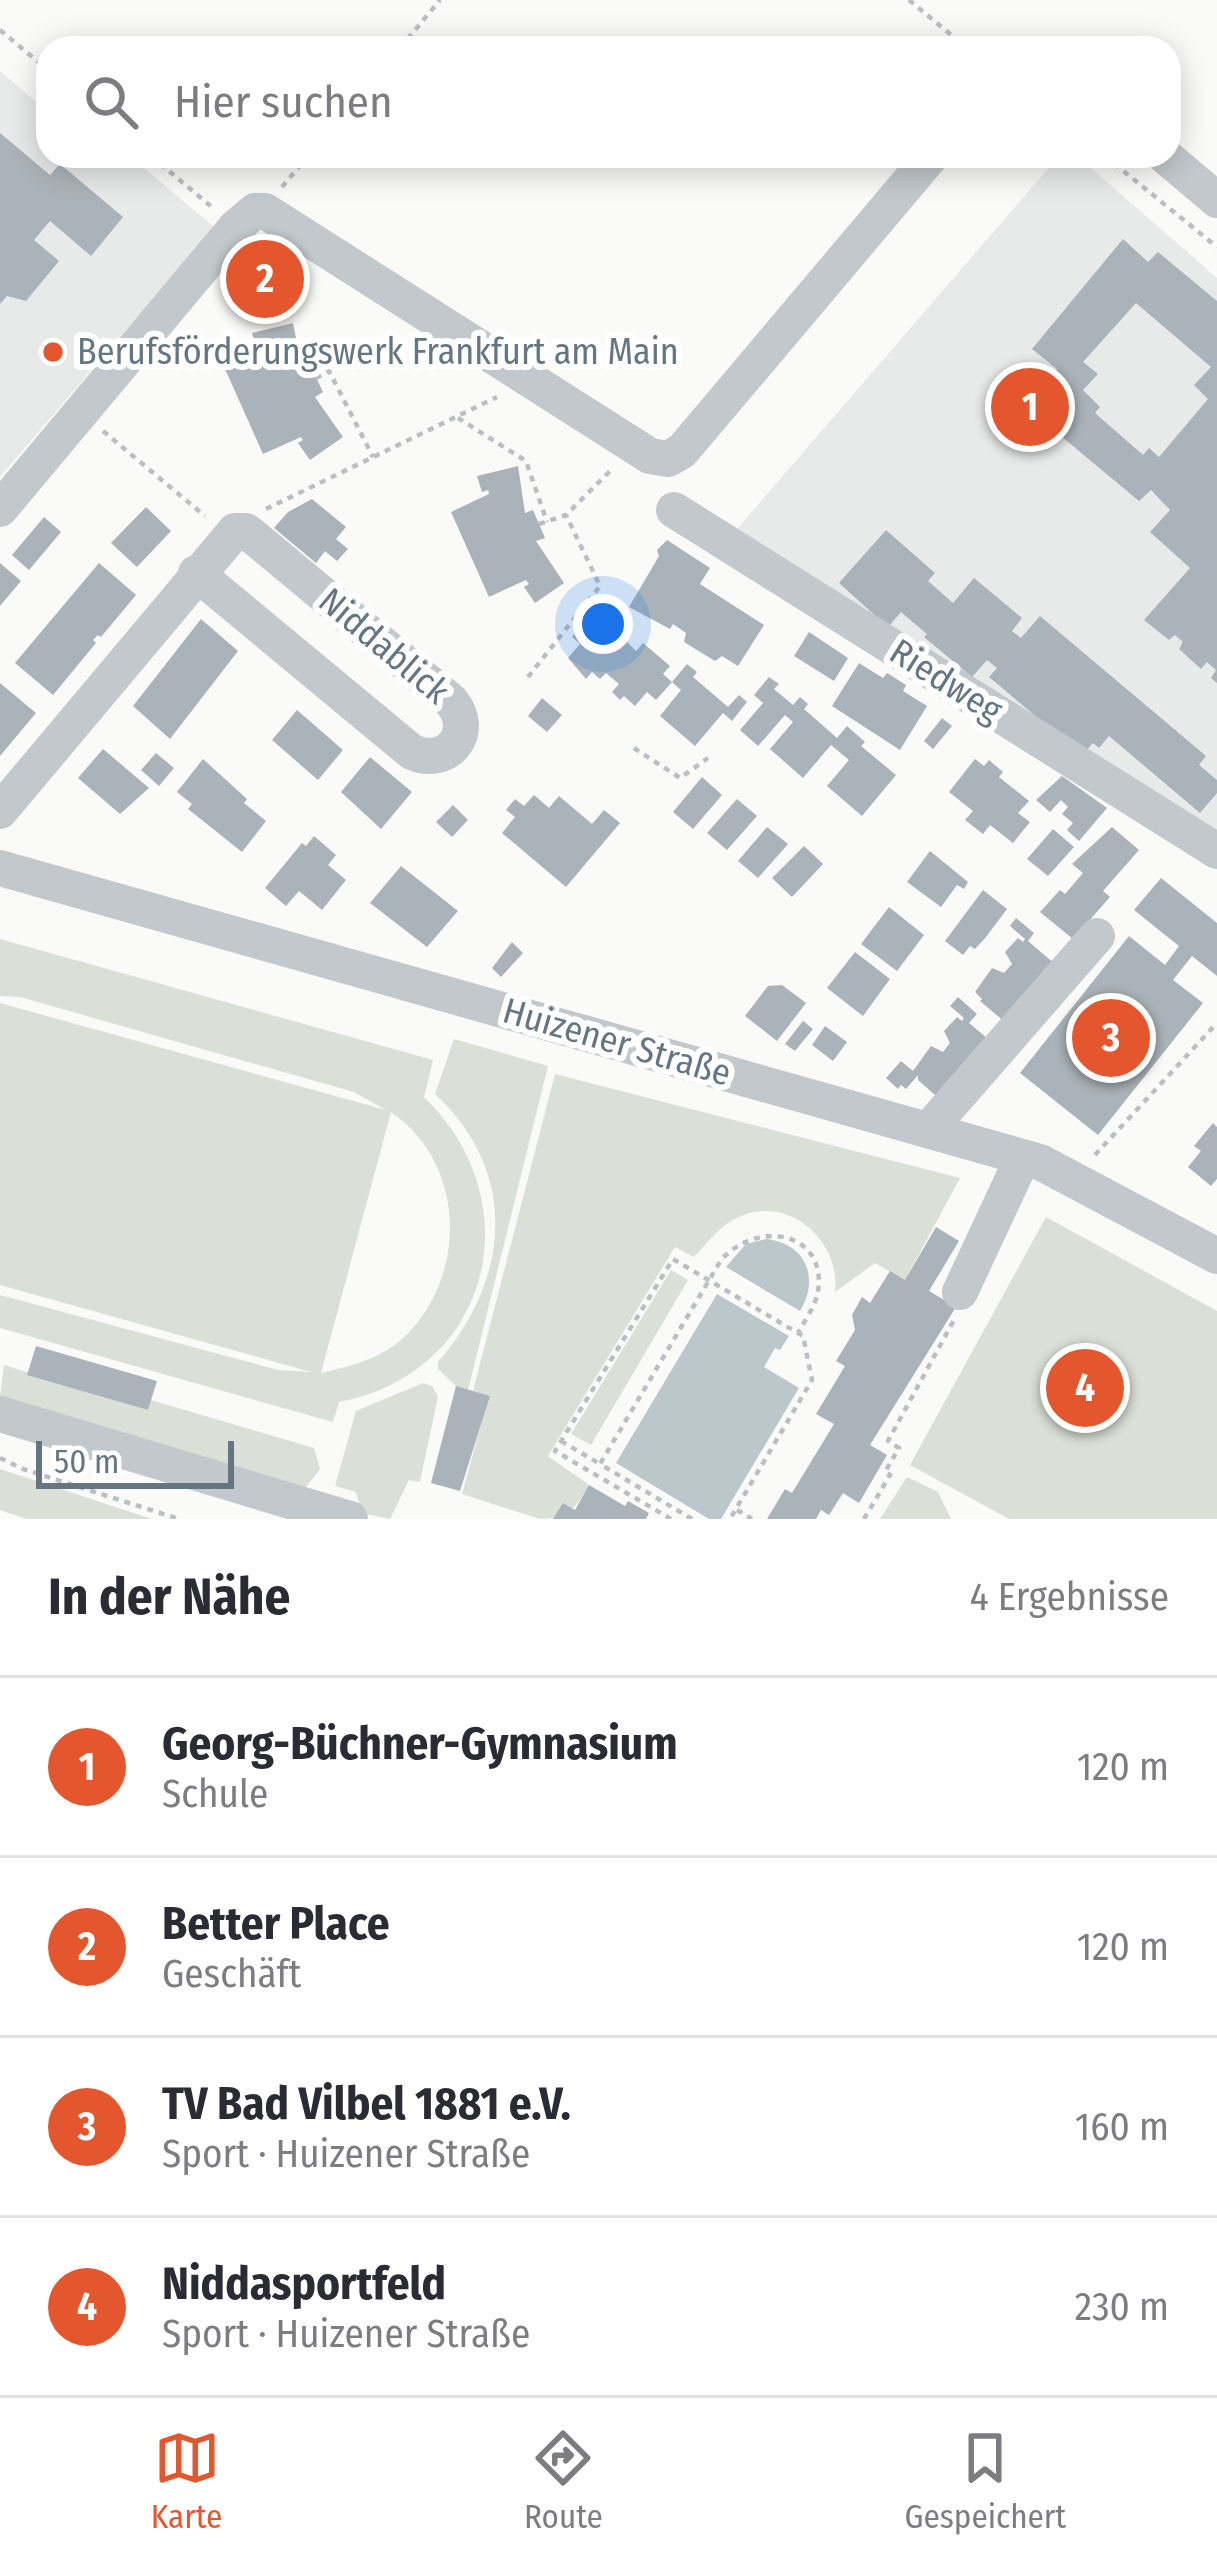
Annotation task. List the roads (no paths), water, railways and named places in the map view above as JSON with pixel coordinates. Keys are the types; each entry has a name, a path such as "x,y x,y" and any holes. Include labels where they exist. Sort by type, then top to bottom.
{"street":[{"path":"0,509 250,219 650,456 668,459 682,451 921,168"},
{"path":"1179,168 1217,200"},
{"name":"Riedweg","path":"674,510 1217,851"},
{"name":"Niddablick","path":"237,533 451,701 463,729 449,751 426,758 412,752 196,573 237,533"},
{"path":"0,811 196,573"},
{"name":"Huizener Straße","path":"0,868 1023,1156 1075,1178 1217,1256"},
{"path":"928,1130 1097,936"},
{"path":"960,1292 1023,1156"},
{"path":"0,1414 350,1519"}],"place":[{"name":"Better Place","path":"265,279"},
{"name":"Berufsförderungswerk Frankfurt am Main","path":"53,352"},
{"name":"Georg-Büchner-Gymnasium","path":"1030,407"},
{"name":"TV Bad Vilbel 1881 e.V.","path":"1111,1038"},
{"name":"Niddasportfeld","path":"1085,1388"}]}
